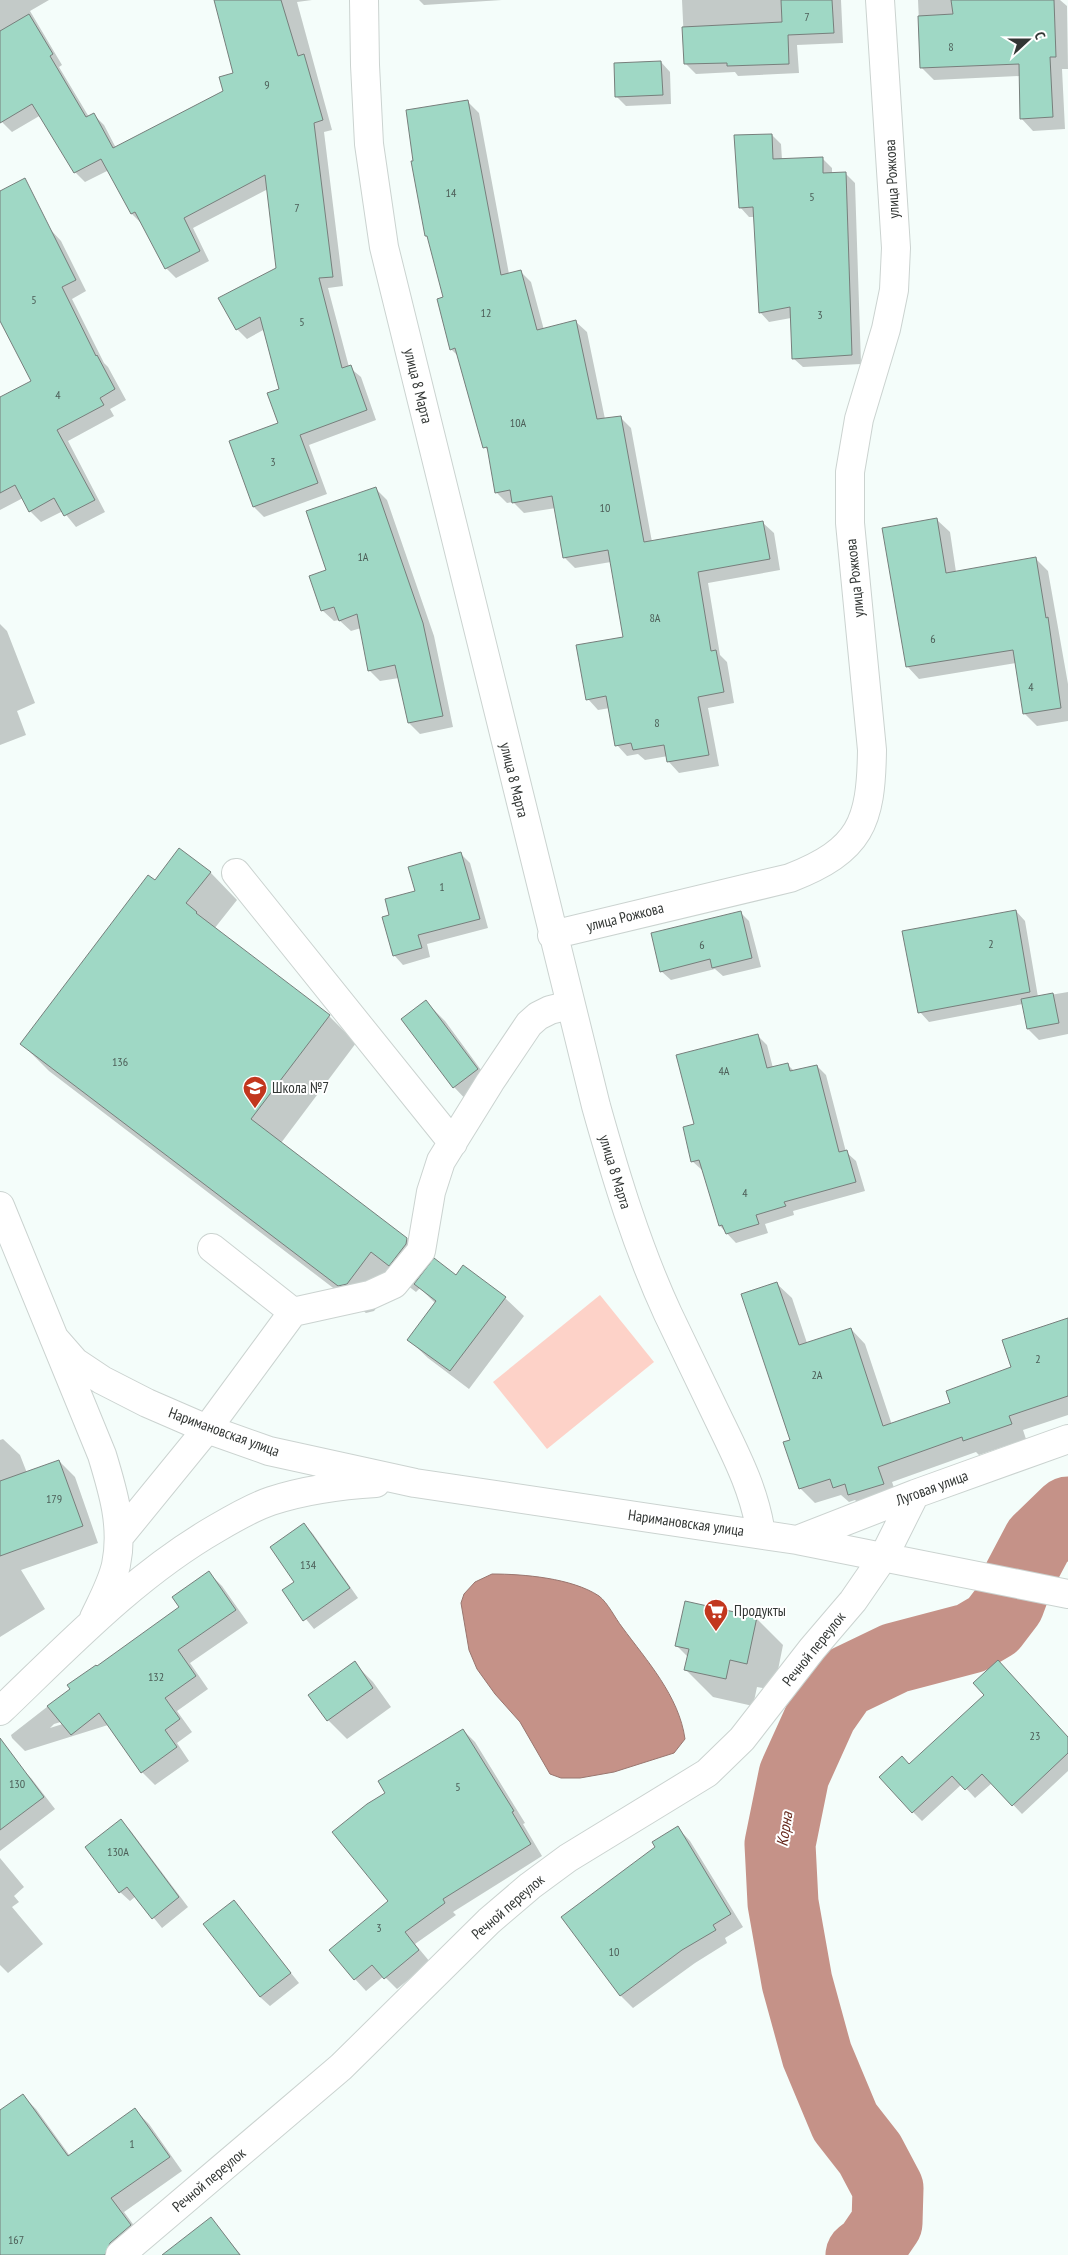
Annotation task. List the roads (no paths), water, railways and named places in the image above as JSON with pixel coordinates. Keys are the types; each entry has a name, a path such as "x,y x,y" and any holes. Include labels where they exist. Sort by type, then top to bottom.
{"street":[{"name":"улица 8 Марта","path":"364,0 365,64 370,144 384,247 570,1005 620,1191 644,1259 667,1312 744,1472 758,1510 761,1534"},
{"name":"улица Рожкова","path":"552,935 790,878 818,867 839,854 856,834 867,812 872,780 872,750 850,523 850,472 860,419 886,329 894,290 896,248 880,0"},
{"path":"236,873 453,1142"},
{"path":"119,1537 207,1429 294,1312 370,1295 394,1284 421,1251 431,1192 441,1161 529,1024 538,1016 550,1010 570,1005"},
{"name":"Наримановская улица","path":"0,1206 102,1455 115,1497 119,1537 116,1565 91,1624"},
{"path":"212,1248 294,1312"},
{"name":"Наримановская улица","path":"54,1338 75,1362 102,1380 207,1429 270,1451 415,1483 797,1540 1062,1593"},
{"name":"Луговая улица","path":"797,1540 915,1494 1068,1439"},
{"name":"Наримановская улица","path":"0,1710 91,1624 155,1570 196,1540 270,1502 307,1491 344,1485 415,1483"},
{"name":"Речной переулок","path":"120,2255 341,2067 489,1922 530,1886 575,1853 707,1774 742,1739 812,1648 853,1600 884,1556 915,1494"}],"waterway":[{"name":"Корна","path":"861,2255 870,2248 887,2223 888,2188 870,2154 845,2122 817,2055 797,1982 783,1903 780,1844 794,1775 822,1713 843,1683 895,1658 971,1638 993,1625 1009,1604 1019,1577 1038,1541 1068,1512"}],"place":[{"name":"Школа №7","path":"255,1109"},
{"name":"Продукты","path":"716,1632"}]}
